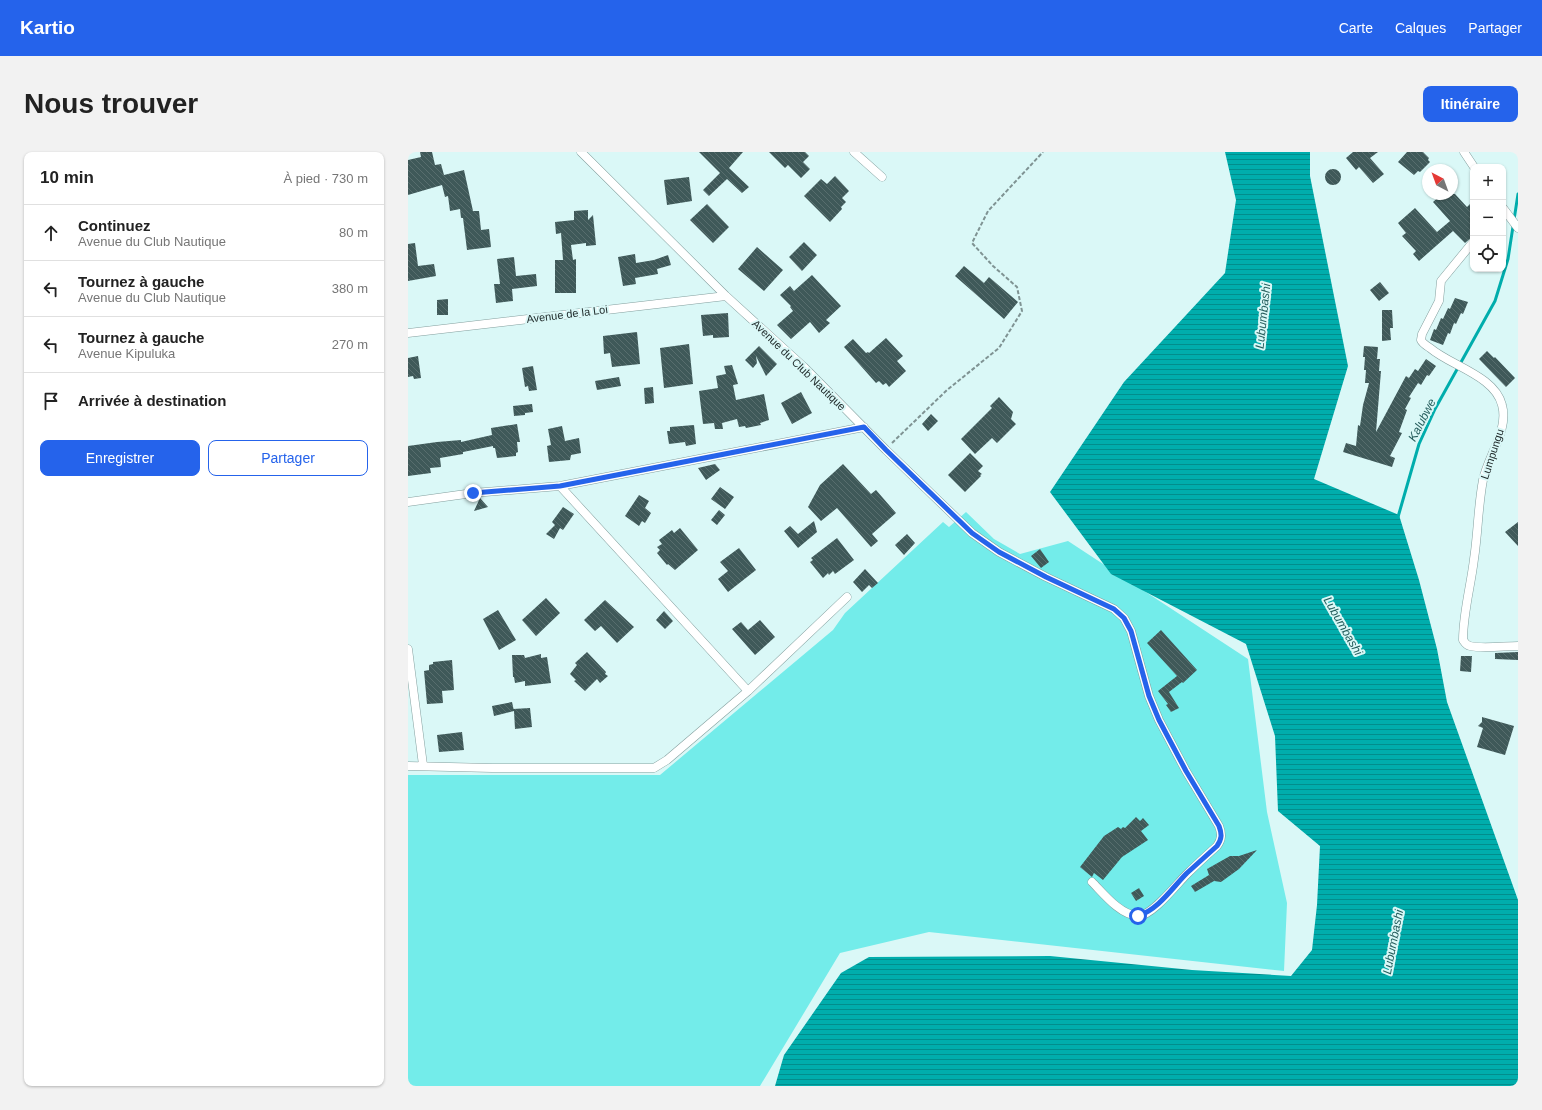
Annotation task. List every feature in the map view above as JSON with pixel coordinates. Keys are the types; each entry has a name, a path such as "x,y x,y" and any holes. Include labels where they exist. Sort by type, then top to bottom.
{"street":[{"name":"Avenue du Club Nautique","path":"581,152 726,296 804,367 886,450 972,533 999,552 1046,577 1114,609 1124,618 1131,631 1149,696 1159,720 1179,758 1219,826 1221,840 1217,846 1160,902 1144,914 1138,916 1113,904 1092,882"},
{"path":"854,152 882,177"},
{"path":"1464,152 1472,164"},
{"path":"1506,212 1518,228"},
{"name":"Lumpungu","path":"1470,246 1441,281 1439,301 1422,334 1421,339 1423,343 1436,354 1487,383 1499,396 1504,415 1483,480 1463,640 1469,646 1478,647 1518,646"},
{"name":"Avenue de la Loi","path":"408,333 726,296"},
{"path":"408,502 473,493 560,486 864,427"},
{"path":"560,486 748,691"},
{"path":"408,766 422,765 492,768 654,768 667,760 748,691 847,597"},
{"path":"408,649 422,765"}],"path":[{"path":"886,450 947,390 999,348 1022,311 1016,288 972,243 988,211 1043,152"}],"shaded area":[{"path":"966,512 994,539 1020,554 1068,541 1248,659 1267,812 1287,903 1284,971 929,932 840,953 760,1086 408,1086 408,775 660,775 833,630 845,613 943,522 949,527"}],"water":[{"name":"Lubumbashi","path":"1225,152 1310,152 1310,176 1348,366 1314,479 1399,515 1419,580 1437,649 1447,702 1518,900 1518,1086 775,1086 784,1055 841,973 869,957 1050,956 1192,970 1291,976 1312,950 1317,905 1320,846 1278,811 1275,736 1246,644 1111,574 1050,492 1124,382 1225,273 1236,200"}],"building":[{"path":"420,152 432,152 435,165 441,164 444,175 464,170 473,211 479,211 481,230 489,229 491,247 467,250 463,218 461,218 460,209 450,211 448,196 445,197 442,185 408,195 408,160 421,157"},
{"path":"699,152 743,152 729,168 749,187 742,193 727,179 709,196 703,190 720,173"},
{"path":"769,152 805,152 809,156 803,162 810,169 801,178 788,165 785,168"},
{"path":"1353,152 1378,152 1370,158 1384,174 1373,183 1359,167 1356,170 1346,158"},
{"path":"1407,152 1423,152 1429,158 1428,160 1430,162 1428,164 1422,164 1422,170 1420,172 1418,171 1414,175 1398,162"},
{"path":"1330,169 1336,169 1341,174 1339,183 1336,185 1330,185 1325,180 1325,174"},
{"path":"835,176 849,191 842,198 846,202 841,207 842,209 830,222 804,196 821,179 827,184"},
{"path":"689,177 692,201 667,205 664,180"},
{"path":"1458,197 1467,207 1470,204 1470,239 1465,243 1453,231 1419,261 1413,254 1416,251 1402,236 1406,233 1398,223 1415,208 1437,232 1450,221 1433,202 1435,200 1458,200"},
{"path":"707,204 729,227 713,243 690,220"},
{"path":"588,210 588,220 593,215 596,245 586,246 586,243 571,245 573,260 576,259 576,293 555,293 555,260 563,260 561,233 556,234 555,222 574,220 574,211"},
{"path":"804,242 817,255 802,271 789,257"},
{"path":"415,243 418,266 434,264 436,276 408,281 408,244"},
{"path":"757,247 783,270 764,291 738,269"},
{"path":"635,254 636,263 654,260 668,255 671,265 657,269 658,274 635,278 636,284 623,286 618,257"},
{"path":"514,257 516,276 536,274 537,286 512,289 513,301 496,303 494,284 500,284 497,259"},
{"path":"964,266 984,283 989,277 1018,302 1004,319 955,276"},
{"path":"812,275 841,306 826,320 830,323 819,333 810,322 791,339 777,325 793,311 790,307 791,306 780,295 790,286 794,291"},
{"path":"1380,282 1389,293 1379,301 1370,290"},
{"path":"1455,298 1468,302 1463,314 1461,313 1456,324 1454,323 1450,334 1448,333 1443,345 1430,340 1434,329 1436,330 1441,318 1443,319 1448,308 1450,309"},
{"path":"448,299 448,315 437,315 437,300"},
{"path":"1382,310 1392,310 1393,328 1390,328 1391,340 1382,341"},
{"path":"728,313 729,337 713,338 713,335 703,336 701,315"},
{"path":"637,332 640,364 612,367 610,353 604,354 603,336"},
{"path":"886,338 903,356 897,361 906,371 889,387 886,383 883,385 879,381 876,383 844,347 853,339 866,353 869,353"},
{"path":"689,344 693,384 664,388 660,348"},
{"path":"759,346 777,364 766,376 756,356 757,363 753,368 745,360"},
{"path":"1364,346 1378,347 1377,359 1380,359 1379,371 1381,371 1376,432 1406,376 1409,378 1415,369 1418,371 1426,359 1436,366 1429,376 1427,375 1421,385 1418,383 1409,397 1411,398 1405,409 1407,410 1399,432 1402,433 1390,456 1395,458 1392,467 1343,452 1346,443 1356,446 1358,425 1360,426 1363,405 1369,383 1365,383 1366,370 1364,370"},
{"path":"1487,351 1494,358 1495,357 1515,378 1506,387 1479,359"},
{"path":"418,356 421,378 414,379 413,376 408,377 408,358"},
{"path":"732,365 738,384 733,385 736,400 764,394 769,420 760,423 761,425 746,428 745,426 739,427 737,419 722,423 723,429 715,429 714,423 703,424 699,391 718,388 716,376 726,374 724,366"},
{"path":"533,366 537,390 529,391 528,386 525,387 522,368"},
{"path":"619,377 621,386 597,390 595,381"},
{"path":"653,387 654,403 645,404 644,388"},
{"path":"801,392 812,413 792,424 781,403"},
{"path":"999,397 1013,412 1011,419 1016,424 997,443 992,438 975,454 961,439 992,408 990,406"},
{"path":"532,404 533,412 525,413 525,415 514,416 513,406"},
{"path":"931,414 938,421 928,431 922,424"},
{"path":"517,424 520,442 517,442 518,452 516,453 516,456 497,458 495,448 493,448 493,446 440,458 441,467 430,468 431,473 408,476 408,446 461,440 461,442 492,435 491,428"},
{"path":"694,425 696,444 686,446 685,442 669,444 667,431 670,431 670,427"},
{"path":"562,426 565,441 579,438 581,453 571,455 570,460 549,462 547,446 551,445 548,429"},
{"path":"970,453 983,466 978,471 982,474 965,492 948,475"},
{"path":"715,464 720,470 706,480 698,468"},
{"path":"843,464 871,494 876,490 896,513 872,534 878,541 871,547 837,508 821,521 808,507 820,485"},
{"path":"720,487 734,497 725,509 711,499"},
{"path":"639,495 649,501 645,508 651,513 645,523 642,521 639,526 625,516"},
{"path":"480,498 488,507 474,511"},
{"path":"563,507 574,514 563,530 560,528 554,539 546,534 555,525 552,522"},
{"path":"719,510 725,515 717,525 711,520"},
{"path":"814,521 817,532 798,548 784,531 790,526 798,534"},
{"path":"1518,522 1518,546 1505,532"},
{"path":"680,528 698,550 675,570 668,564 667,565 657,553 660,550 657,547 662,544 659,540 672,530 674,533"},
{"path":"907,534 915,543 904,555 895,545"},
{"path":"837,538 854,560 835,574 833,571 829,575 828,573 823,578 810,562 813,560 811,558"},
{"path":"739,548 756,570 728,592 718,579 728,571 720,562"},
{"path":"1040,549 1049,562 1041,568 1031,556"},
{"path":"865,569 878,583 872,588 869,585 862,592 853,582"},
{"path":"546,598 560,613 536,636 522,620"},
{"path":"605,600 634,627 617,643 601,626 595,631 584,620"},
{"path":"498,610 516,640 499,650 483,619"},
{"path":"664,611 673,621 665,629 656,620"},
{"path":"760,620 775,637 755,655 732,629 741,622 748,630"},
{"path":"1161,630 1197,670 1183,683 1182,682 1169,692 1179,708 1171,712 1166,705 1168,704 1158,691 1177,676 1147,643"},
{"path":"587,652 608,676 600,683 597,679 585,691 574,681 576,680 570,674 577,665 575,663"},
{"path":"1518,652 1518,660 1495,659 1495,653"},
{"path":"541,654 541,658 547,657 551,683 525,686 525,681 515,683 513,677 512,655 524,655 525,658"},
{"path":"1461,656 1472,656 1471,672 1460,671"},
{"path":"452,660 454,690 442,691 443,703 427,704 424,671 429,670 429,665 433,664 433,662"},
{"path":"512,702 514,709 530,708 532,727 515,729 514,711 494,716 492,706"},
{"path":"1482,717 1514,726 1505,755 1477,747 1483,728 1478,726 1482,722"},
{"path":"462,732 464,750 439,752 437,735"},
{"path":"1136,817 1140,821 1143,818 1149,825 1141,831 1148,840 1122,857 1103,880 1094,873 1092,877 1080,867 1104,836 1118,827 1121,829 1123,827 1125,828"},
{"path":"1257,850 1239,869 1221,882 1214,881 1195,892 1191,886 1209,875 1207,869 1230,856 1239,856"},
{"path":"1139,888 1144,896 1136,901 1131,893"}],"waterway":[{"name":"Kalubwe","path":"1398,517 1419,444 1435,409 1495,301 1508,259 1518,194"}],"route":[{"path":"473,493 560,486 706,459 864,427 972,533 999,552 1066,587 1114,609 1124,618 1131,631 1137,650 1141,671 1159,720 1186,771 1219,826 1221,833 1221,840 1217,846 1160,902 1144,914 1138,916"}]}
